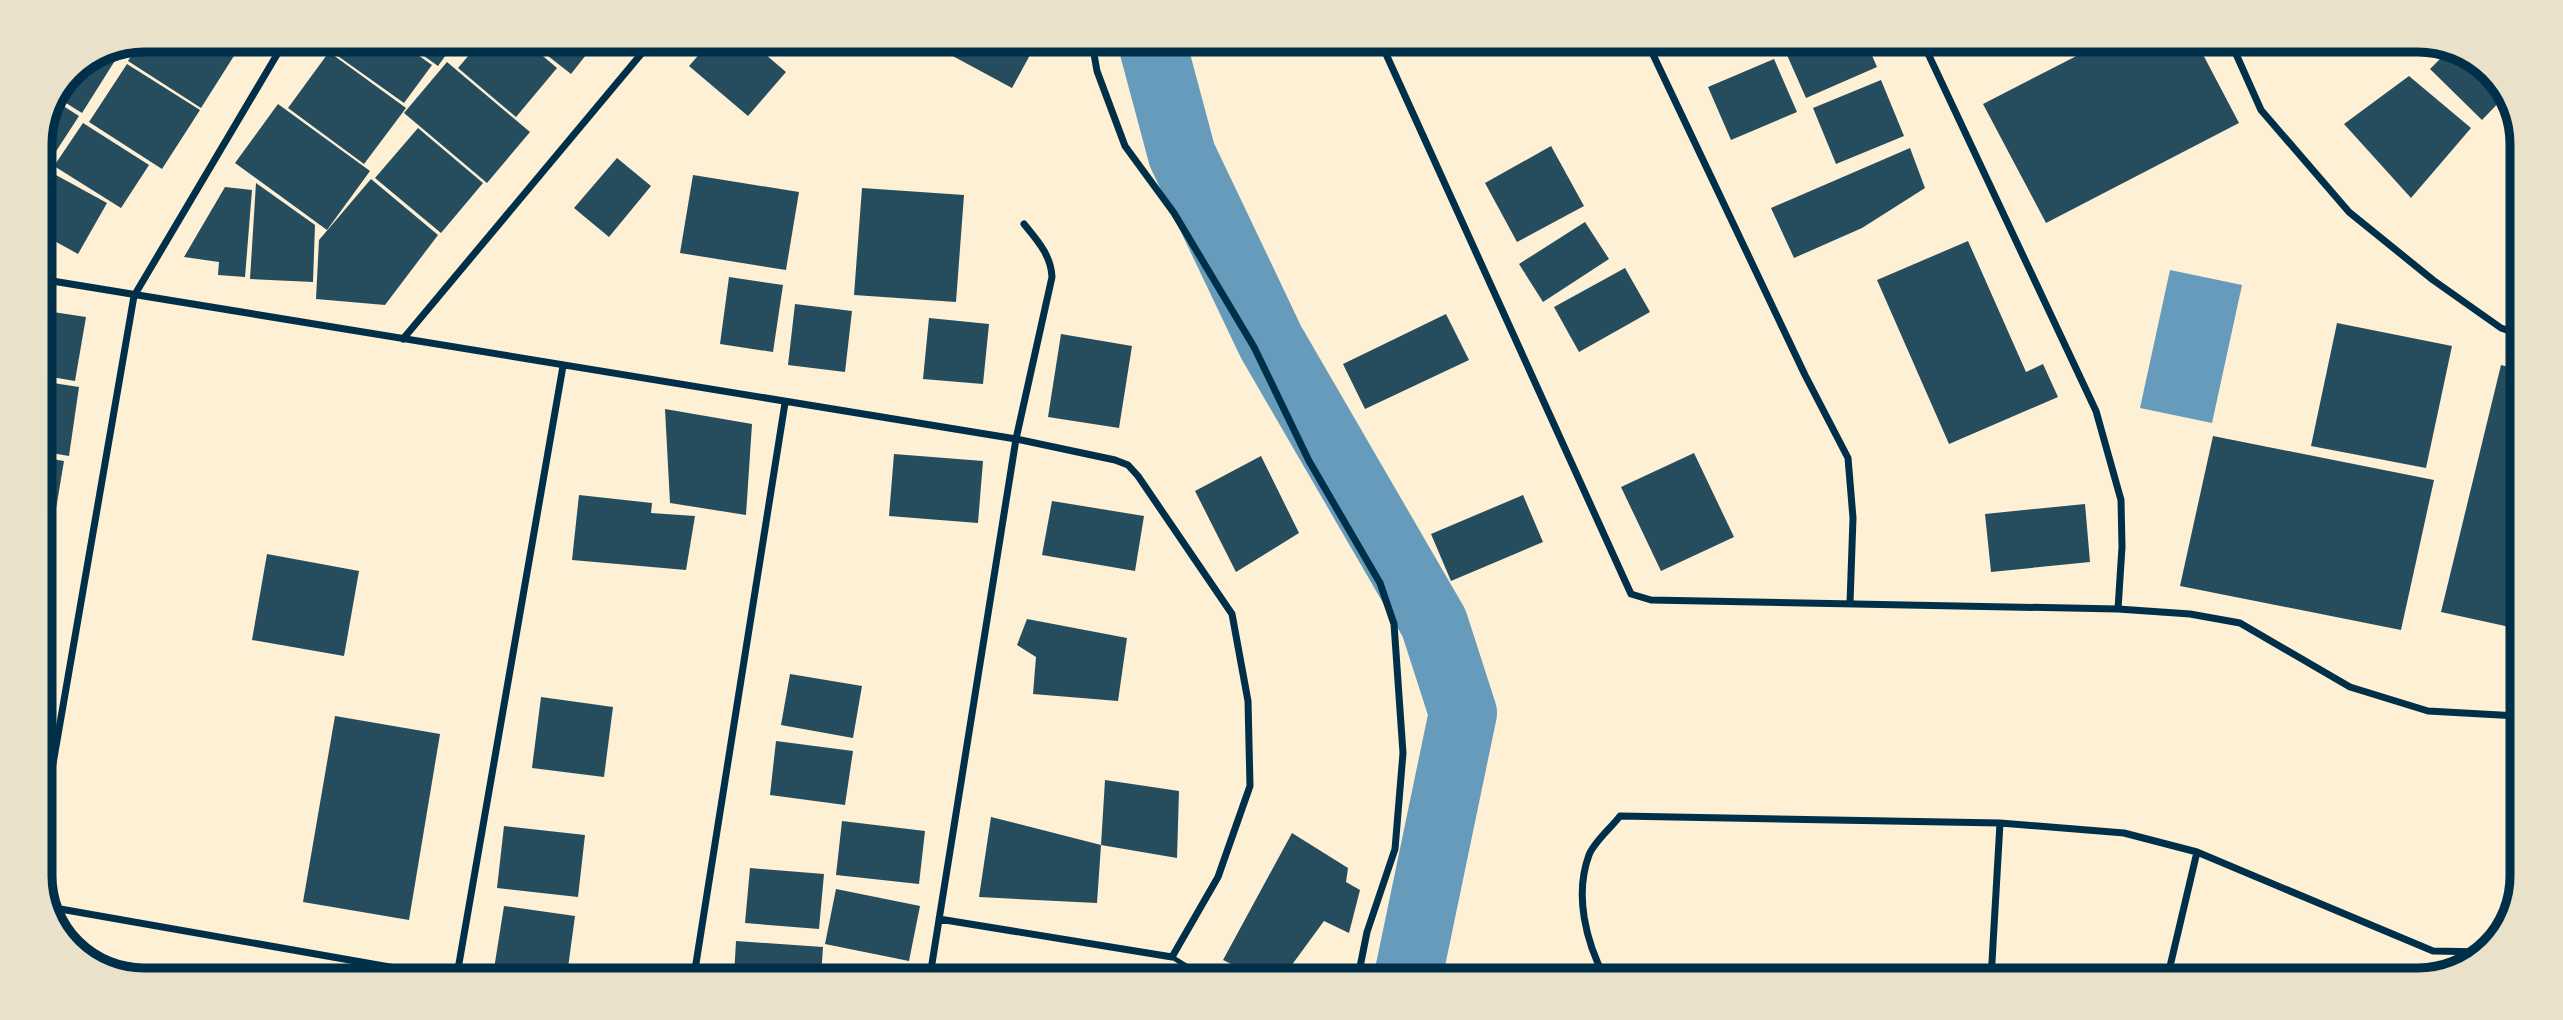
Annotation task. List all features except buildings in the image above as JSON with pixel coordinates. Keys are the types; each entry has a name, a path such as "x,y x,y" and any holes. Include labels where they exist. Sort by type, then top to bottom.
{"street":[{"path":"53,760 134,296 278,52"},
{"path":"403,339 643,52"},
{"path":"1094,52 1097,71 1125,146 1174,213 1254,347 1308,461 1380,583 1394,624 1403,752 1395,849 1367,932 1360,968"},
{"path":"1385,52 1631,594 1651,600 2118,609 2190,614 2240,623 2350,687 2428,711 2510,716"},
{"path":"1652,52 1799,363 1848,458 1853,518 1850,603"},
{"path":"1927,52 2096,411 2121,500 2122,547 2118,609"},
{"path":"2235,52 2260,110 2349,212 2433,280 2501,328 2510,331"},
{"path":"931,968 1016,439 1052,277 1052,268 1044,251 1024,224"},
{"path":"52,281 1016,439 1128,465 1232,614 1248,701 1250,786 1218,877 1172,957 939,919"},
{"path":"458,968 564,366"},
{"path":"695,968 785,403"},
{"path":"1601,968 1583,923 1583,888 1589,854 1620,816 2000,823 2124,833 2197,852 2433,951 2470,952"},
{"path":"1992,968 2000,823"},
{"path":"2170,968 2197,852"},
{"path":"58,909 395,968"}],"lane":[{"path":"1172,957 1190,968"}],"water":[{"path":"2170,270 2242,285 2212,423 2140,408"}],"waterway":[{"path":"1154,52 1182,155 1271,342 1434,623 1463,713 1410,968"}]}
